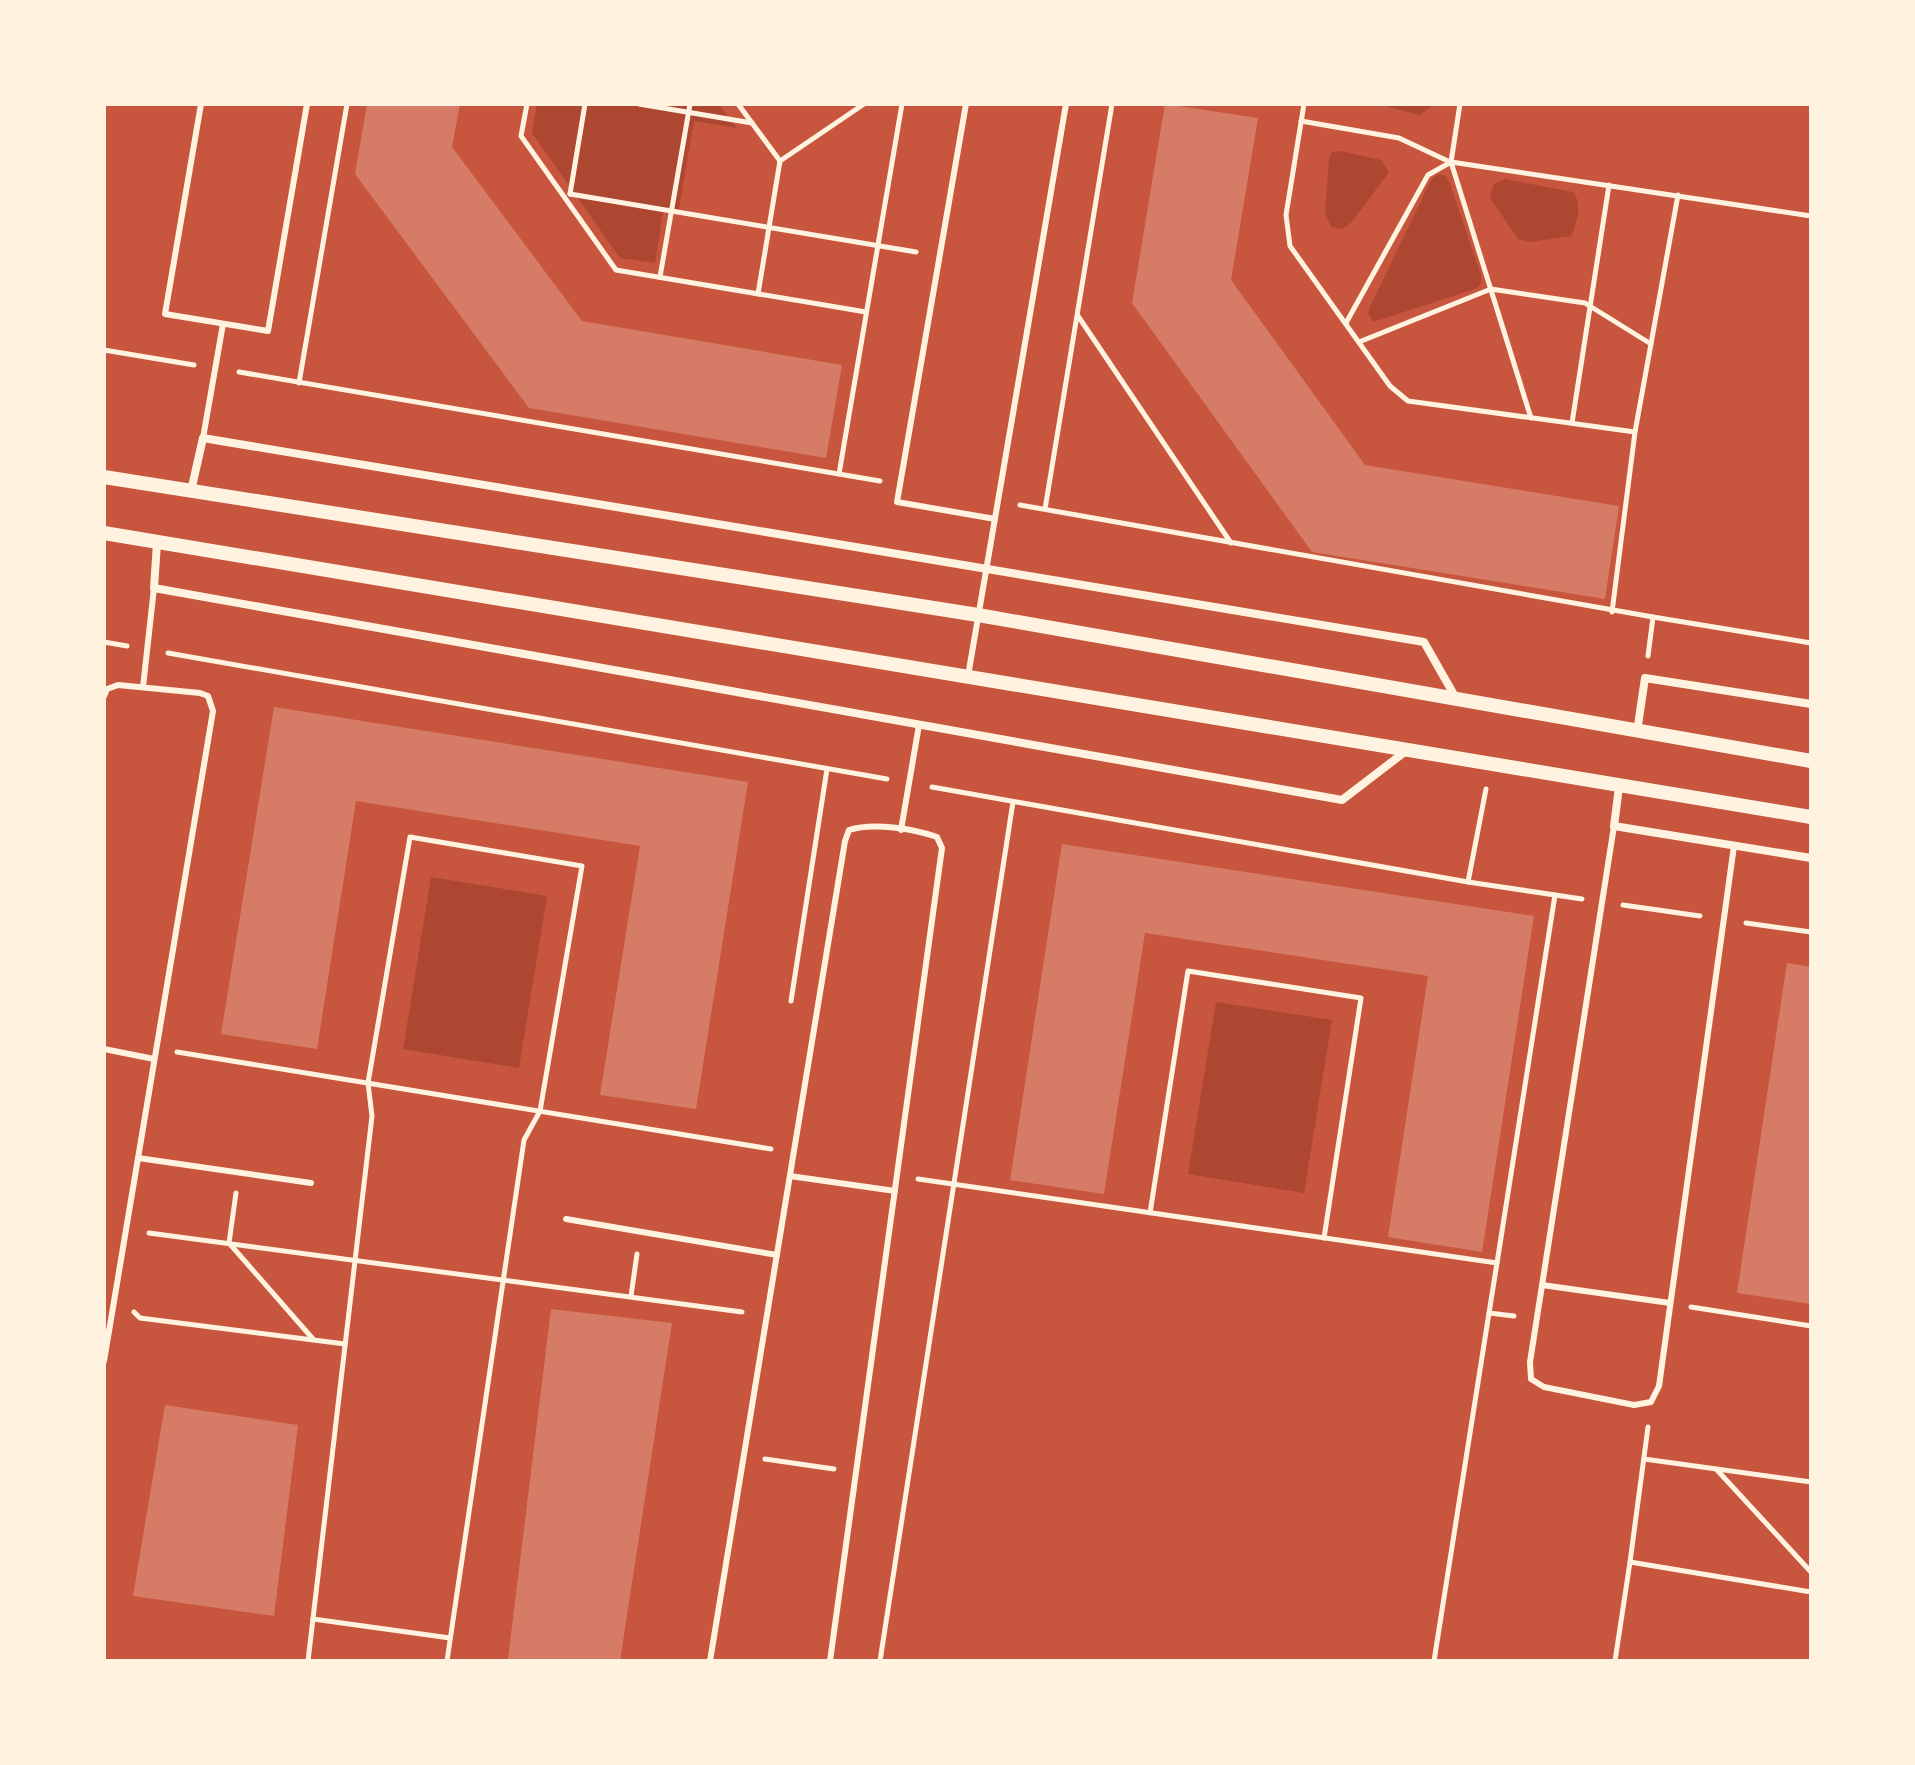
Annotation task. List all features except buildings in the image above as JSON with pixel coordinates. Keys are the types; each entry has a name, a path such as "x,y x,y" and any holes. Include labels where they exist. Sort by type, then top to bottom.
{"street":[{"path":"191,491 203,438 987,567 1424,642 1458,702"},
{"path":"104,477 978,615 1458,702 1811,761"},
{"path":"104,533 1811,817"},
{"path":"157,543 154,588 1342,800 1407,750"},
{"path":"1636,733 1645,678 1811,704"},
{"path":"1619,787 1614,826 1811,858"}],"lane":[{"path":"201,104 165,314 268,331 307,104"},
{"path":"966,104 897,502 995,519"},
{"path":"968,676 1066,104"},
{"path":"203,438 223,324"},
{"path":"143,687 154,588"},
{"path":"104,696 107,689 118,685 143,687 208,696 213,711 104,1361"},
{"path":"901,830 919,725"},
{"path":"710,1661 845,841 849,830 860,826 937,837 942,848 830,1661"},
{"path":"1614,826 1542,1285 1531,1379 1544,1387 1634,1405 1651,1402 1659,1386 1734,846"},
{"path":"104,1049 154,1059"},
{"path":"138,1158 311,1183"},
{"path":"790,1176 895,1191"},
{"path":"566,1219 777,1255"},
{"path":"1542,1285 1670,1303"}],"path":[{"path":"299,383 347,104"},
{"path":"527,104 521,136 616,270 866,312"},
{"path":"568,203 585,104"},
{"path":"639,104 752,123"},
{"path":"660,277 690,104"},
{"path":"738,104 780,161 758,294"},
{"path":"780,161 864,104"},
{"path":"839,474 902,104"},
{"path":"1045,509 1112,104"},
{"path":"1304,104 1285,229 1290,246 1390,386 1408,401 1635,432"},
{"path":"1460,104 1451,162 1531,418"},
{"path":"1301,121 1399,138 1451,162 1811,216"},
{"path":"1346,323 1428,175 1451,162"},
{"path":"1572,423 1609,185"},
{"path":"570,194 940,256"},
{"path":"1612,612 1635,432 1678,195"},
{"path":"1359,342 1491,289 1590,306 1651,344"},
{"path":"1077,315 1231,543"},
{"path":"104,350 900,484"},
{"path":"998,501 1612,612 1811,643"},
{"path":"1645,678 1653,617"},
{"path":"880,1661 1013,802"},
{"path":"308,1661 372,1116 368,1083 410,837 582,866 540,1111 524,1140 447,1661"},
{"path":"1468,882 1811,932"},
{"path":"1434,1661 1555,895"},
{"path":"1150,1213 1188,971 1361,998 1324,1238"},
{"path":"157,1048 794,1153"},
{"path":"239,1172 229,1243 314,1340"},
{"path":"897,1176 1497,1263"},
{"path":"631,1296 640,1231"},
{"path":"144,1232 742,1312"},
{"path":"131,1300 133,1311 140,1318 345,1344"},
{"path":"1670,1303 1811,1326"},
{"path":"1489,1313 1537,1320"},
{"path":"1615,1661 1651,1402"},
{"path":"744,1456 856,1472"},
{"path":"1644,1459 1811,1482"},
{"path":"1716,1469 1811,1572"},
{"path":"1630,1562 1811,1592"},
{"path":"313,1619 450,1638"}],"shaded area":[{"path":"537,104 719,104 737,128 694,121 678,214 663,212 655,263 620,258 532,133"},
{"path":"1377,104 1434,104 1420,115"},
{"path":"1341,151 1381,160 1389,172 1351,223 1342,229 1331,227 1325,213 1329,157 1332,152"},
{"path":"1438,174 1446,176 1450,184 1481,275 1481,284 1475,289 1373,322 1368,313 1370,307 1431,180"},
{"path":"1505,179 1573,192 1578,208 1571,236 1530,242 1518,239 1490,198 1494,184"},
{"path":"431,877 547,896 519,1068 403,1049"},
{"path":"1216,1002 1332,1020 1304,1193 1188,1174"}]}
